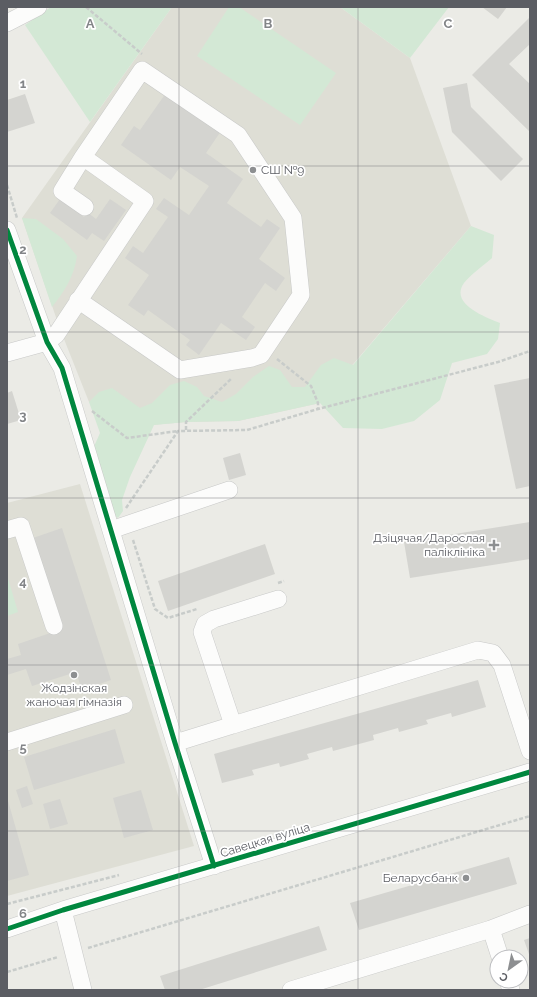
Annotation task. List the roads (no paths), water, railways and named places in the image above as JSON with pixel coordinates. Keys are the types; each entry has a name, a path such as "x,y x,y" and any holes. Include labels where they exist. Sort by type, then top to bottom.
{"street":[{"path":"7,23 38,7"},
{"path":"78,300 180,370 258,354 301,295 293,218 238,135 142,70 62,190 85,207"},
{"path":"7,353 47,342 56,335 145,201 84,157"},
{"path":"7,230 47,342 62,368 175,743 214,866"},
{"path":"111,530 229,490"},
{"path":"7,530 21,526 54,626"},
{"path":"233,725 202,632 205,624 214,619 277,591"},
{"path":"175,743 478,650 493,653 502,665 530,751"},
{"path":"7,742 124,705"},
{"name":"Савецкая вуліца","path":"7,929 63,910 530,772"},
{"path":"63,910 83,990"},
{"path":"291,990 491,929 530,914"},
{"path":"491,929 497,949"}],"place":[{"name":"СШ №9","path":"253,170"},
{"name":"Дзіцячая/Дарослая паліклініка","path":"494,545"},
{"name":"Жодзінская жаночая гімназія","path":"74,675"},
{"name":"Беларусбанк","path":"466,878"}]}
